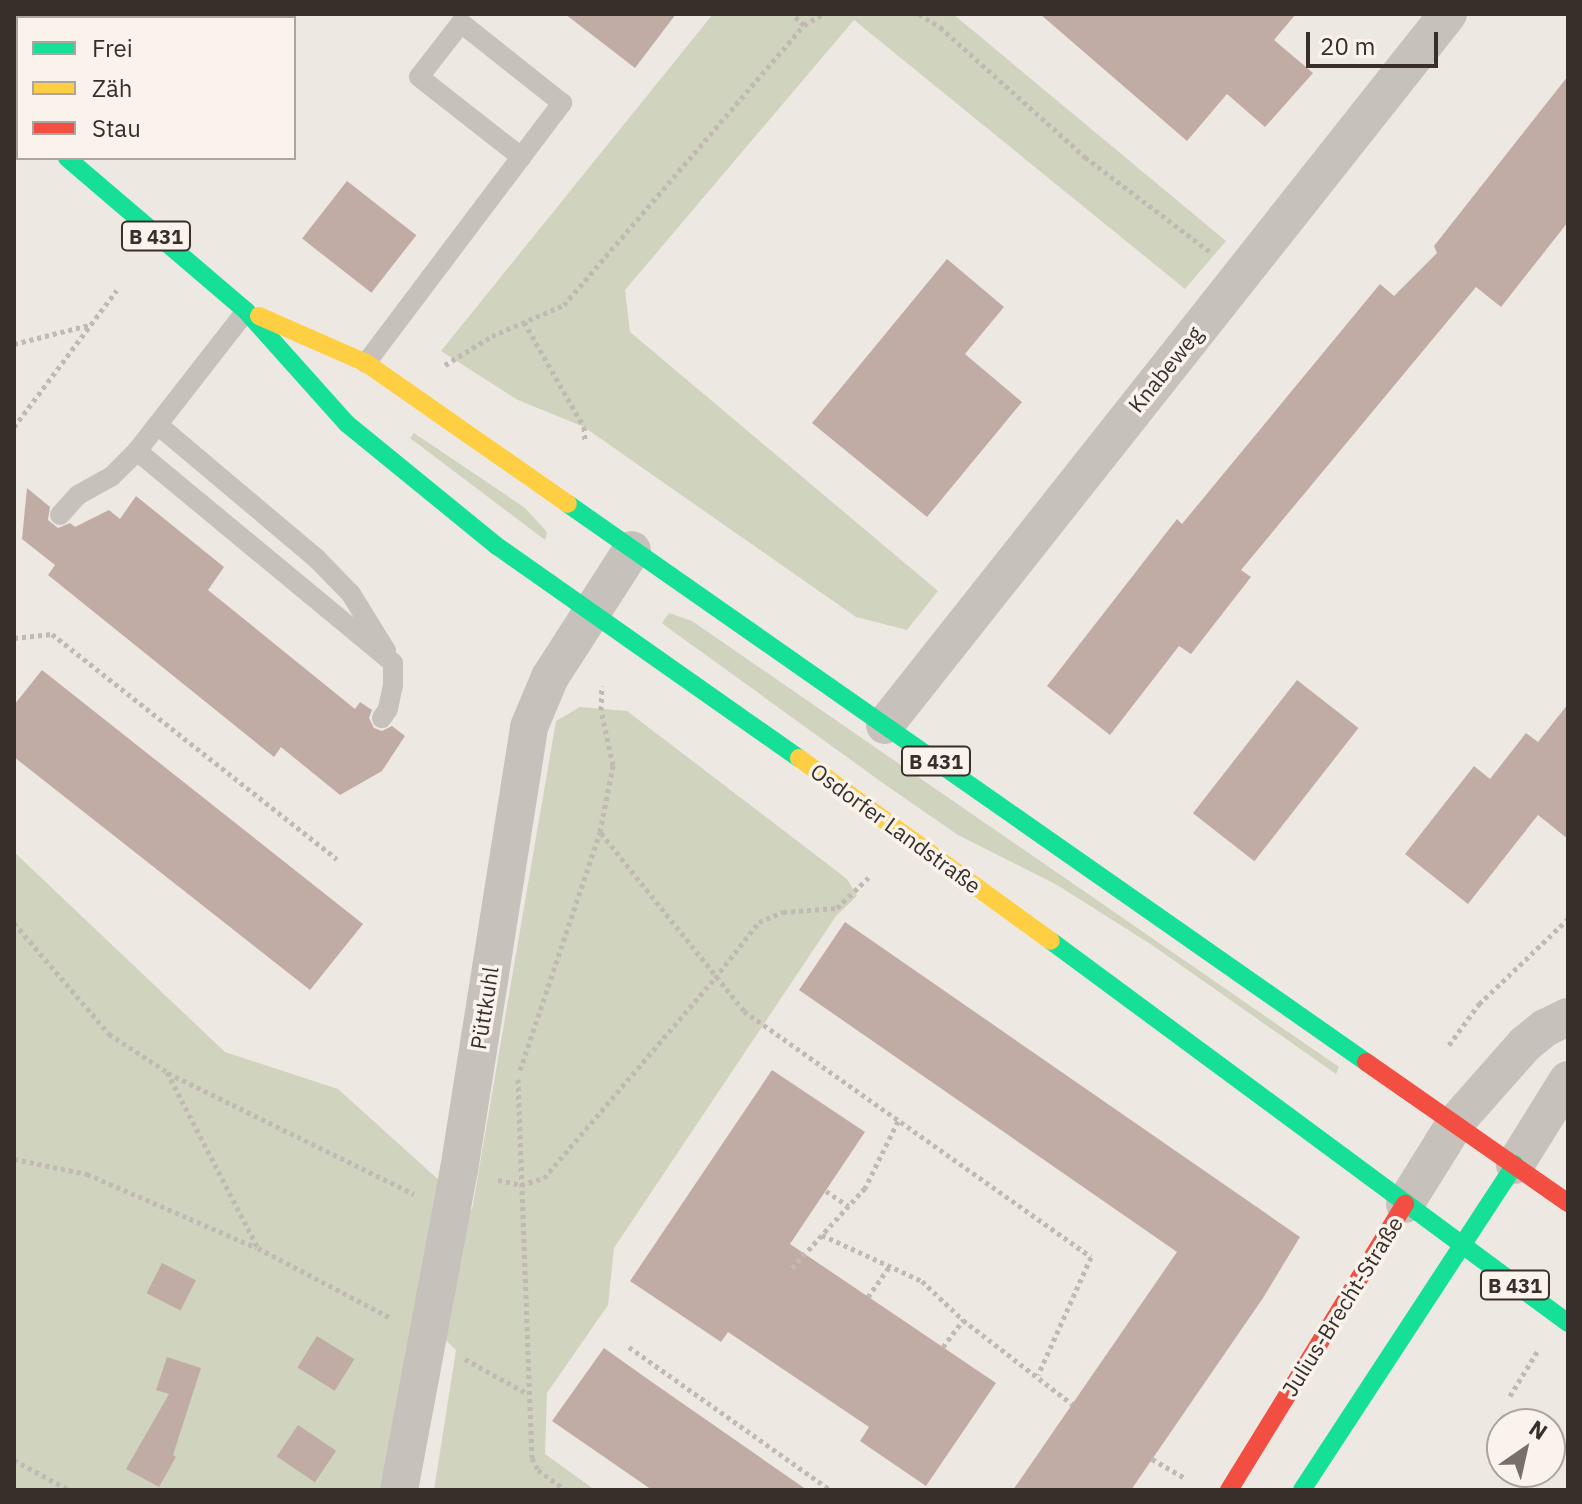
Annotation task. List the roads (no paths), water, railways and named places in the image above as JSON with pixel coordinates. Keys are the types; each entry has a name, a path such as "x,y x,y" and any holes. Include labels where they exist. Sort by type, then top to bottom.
{"main road":[{"name":"Osdorfer Landstraße","path":"70,160 246,311 346,423 497,546 593,610 900,830 1568,1323"},
{"name":"Osdorfer Landstraße","path":"246,311 366,363 1568,1203"},
{"path":"1302,1490 1515,1165"},
{"name":"Julius-Brecht-Straße","path":"1229,1490 1405,1204"}],"street":[{"name":"Knabeweg","path":"885,725 1448,14"},
{"name":"Püttkuhl","path":"399,1490 459,1170 529,727 550,677 632,550"},
{"name":"Julius-Brecht-Straße","path":"1405,1204 1456,1122 1525,1044 1545,1028 1568,1017"},
{"path":"1515,1165 1568,1080"}],"lane":[{"path":"366,363 562,103 461,23 419,77 521,157"},
{"path":"60,515 78,495 111,477 137,451 246,311"},
{"path":"158,425 317,559 351,594 393,663 393,685 388,709 382,718"},
{"path":"137,451 393,663"}]}
